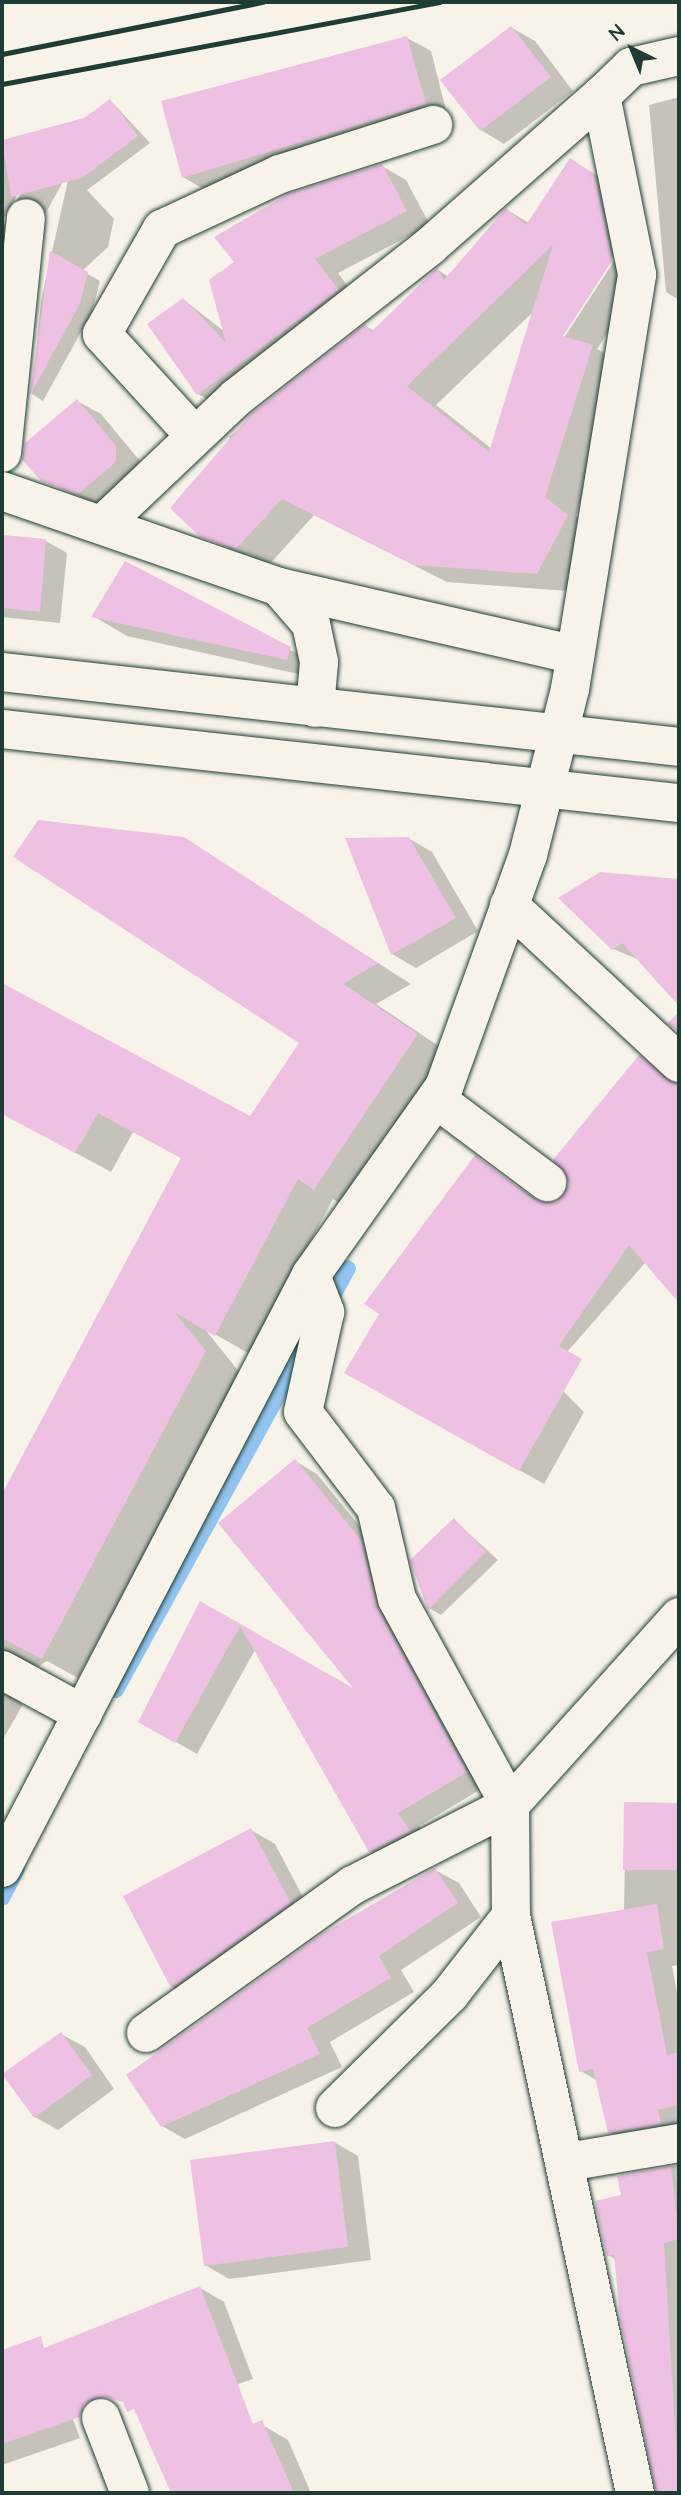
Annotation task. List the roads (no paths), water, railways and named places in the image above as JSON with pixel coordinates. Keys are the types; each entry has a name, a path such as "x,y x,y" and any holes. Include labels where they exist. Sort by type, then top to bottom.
{"street":[{"path":"102,525 195,436 430,246 631,68 679,56"},
{"path":"2,1868 311,1275 436,1099 509,905 544,791 575,654 637,274 601,96"},
{"path":"195,436 102,334 162,229 281,174 433,125"},
{"path":"2,453 26,218"},
{"path":"2,491 279,587 575,654"},
{"path":"279,587 311,624 319,662 315,708"},
{"path":"2,672 557,737 679,747"},
{"path":"2,729 544,791 679,803"},
{"path":"509,905 679,1063"},
{"path":"436,1099 547,1182"},
{"path":"311,1275 325,1312 303,1412 376,1508 397,1599 510,1805 511,1916 567,2162 635,2493"},
{"path":"146,2033 353,1885 510,1805 679,1617"},
{"path":"2,1670 83,1714"},
{"path":"335,2108 450,1994 511,1916"},
{"path":"567,2162 679,2143"},
{"path":"101,2418 130,2493"}],"waterway":[{"path":"327,1307 348,1268"},
{"path":"116,1690 302,1351"},
{"path":"2,1898 17,1869"}],"railway":[{"path":"2,54 263,2"},
{"path":"2,84 439,2"}]}
